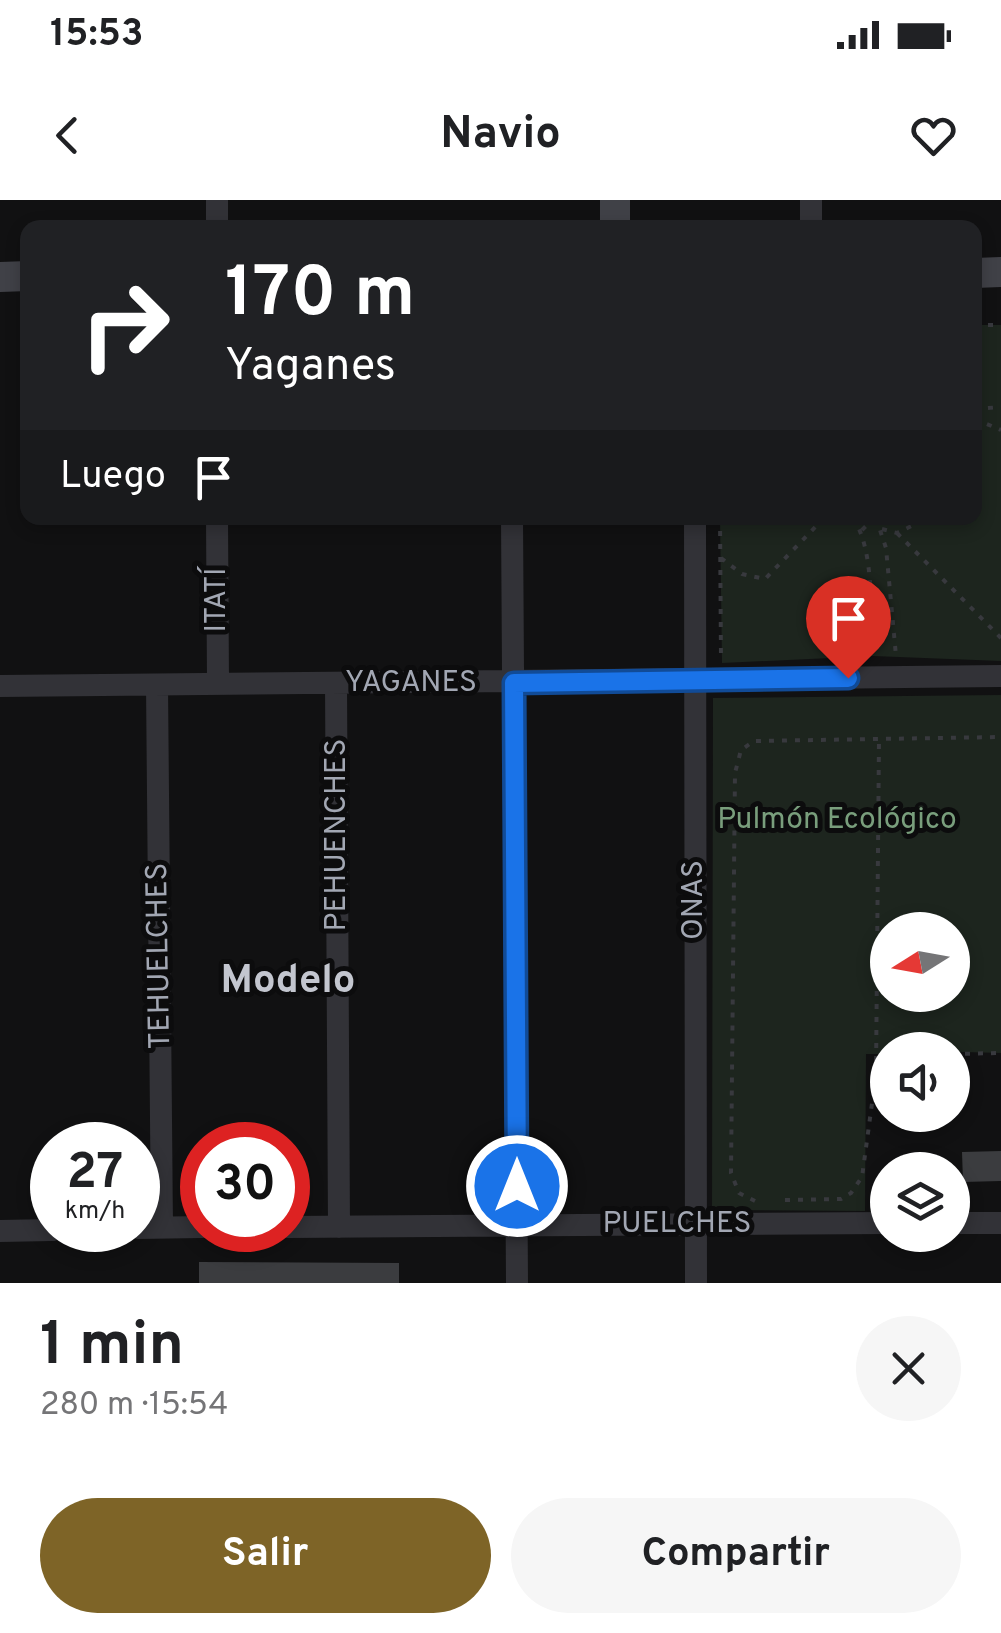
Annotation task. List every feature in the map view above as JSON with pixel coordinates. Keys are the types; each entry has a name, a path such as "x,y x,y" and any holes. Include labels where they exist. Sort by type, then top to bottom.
{"street":[{"name":"ITATÍ","path":"217,525 218,683"},
{"path":"512,525 516,1283"},
{"name":"ONAS","path":"695,525 696,1283"},
{"name":"YAGANES","path":"0,686 1001,676"},
{"name":"PEHUENCHES","path":"336,683 339,1227"},
{"name":"TEHUELCHES","path":"157,685 162,1227"},
{"path":"970,1223 1001,1222"},
{"name":"PUELCHES","path":"310,1227 870,1223"},
{"path":"162,1227 180,1227"},
{"path":"0,1231 30,1230"}],"path":[{"path":"720,525 722,664"},
{"path":"721,558 742,574 765,579 817,525"},
{"path":"858,525 867,556 873,656"},
{"path":"862,530 867,525"},
{"path":"878,525 886,548 896,656"},
{"path":"897,533 914,525"},
{"path":"880,529 897,533 1001,638"},
{"path":"870,1118 862,1176 851,1193 841,1199 752,1201 739,1193 731,1173 735,773 741,750 754,741 1001,736"},
{"path":"876,1032 879,739"},
{"path":"970,1053 1001,1052"}],"green space":[{"path":"982,325 1001,325 1001,661 873,656 722,663 720,525 982,525"},
{"name":"Pulmón Ecológico","path":"1001,695 1001,1053 970,1052 970,1032 870,1032 870,1054 866,1054 865,1211 712,1210 713,698"}],"building":[{"path":"1001,1151 1001,1181 970,1182 970,1152 962,1152"},
{"path":"199,1262 399,1263 399,1283 199,1283"}],"district":[{"name":"Modelo","path":"288,982"}],"route":[{"path":"517,1186 514,683 848,678"}]}
